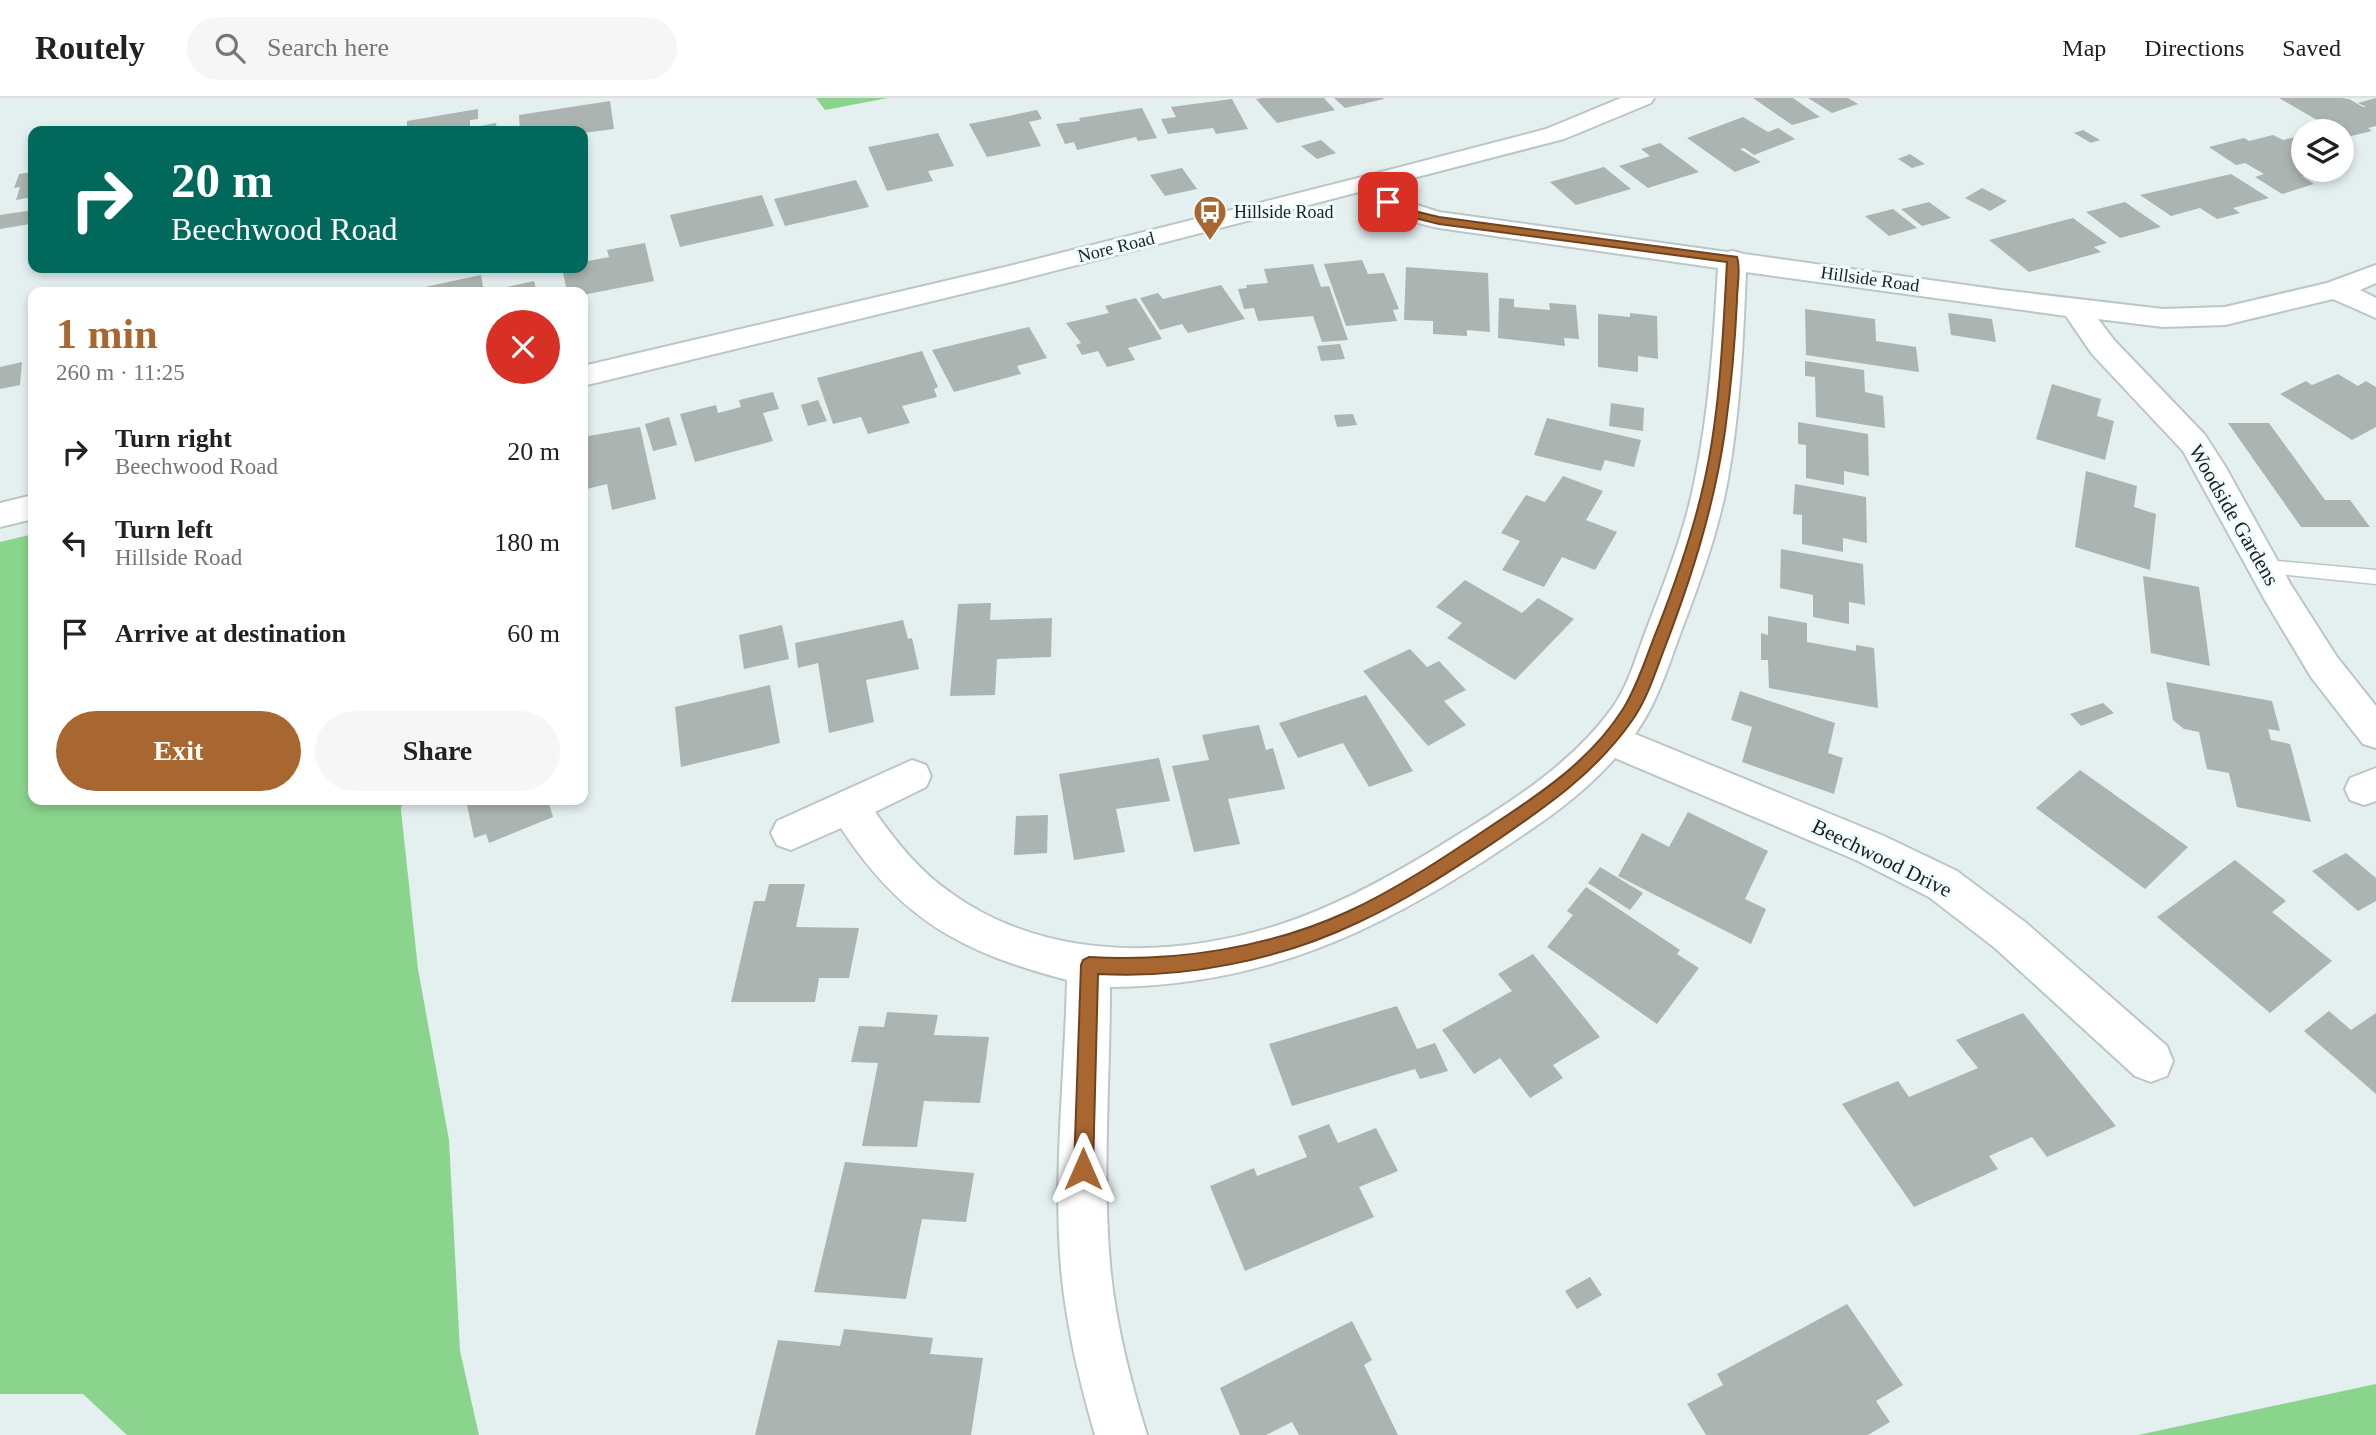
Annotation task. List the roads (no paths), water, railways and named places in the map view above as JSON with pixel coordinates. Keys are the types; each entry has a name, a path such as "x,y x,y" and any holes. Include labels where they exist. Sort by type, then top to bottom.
{"street":[{"name":"Nore Road","path":"588,375 1005,275 1371,183 1555,134 1642,98"},
{"name":"Hillside Road","path":"1371,183 1394,206 1419,216 2076,309 2163,318 2206,318 2336,289 2376,273"},
{"path":"849,806 895,869 922,896 950,917 1009,943 1070,962 1089,965 1132,968 1200,961 1280,944 1353,917 1444,867 1549,796 1580,771 1627,716 1640,693 1678,594 1710,486 1728,361 1733,259"},
{"path":"2336,289 2376,309"},
{"name":"Woodside Gardens","path":"2076,309 2095,339 2194,443 2266,567 2278,593 2324,667 2376,733"},
{"path":"0,515 28,508"},
{"name":"Beechwood Drive","path":"1608,739 1870,848 1943,884 2010,935 2151,1061"},
{"path":"791,833 912,776"},
{"path":"1089,965 1083,1144 1084,1244 1097,1342 1121,1435"}],"lane":[{"path":"2266,567 2376,578"}],"place":[{"name":"Hillside Road","path":"1210,242"}]}
